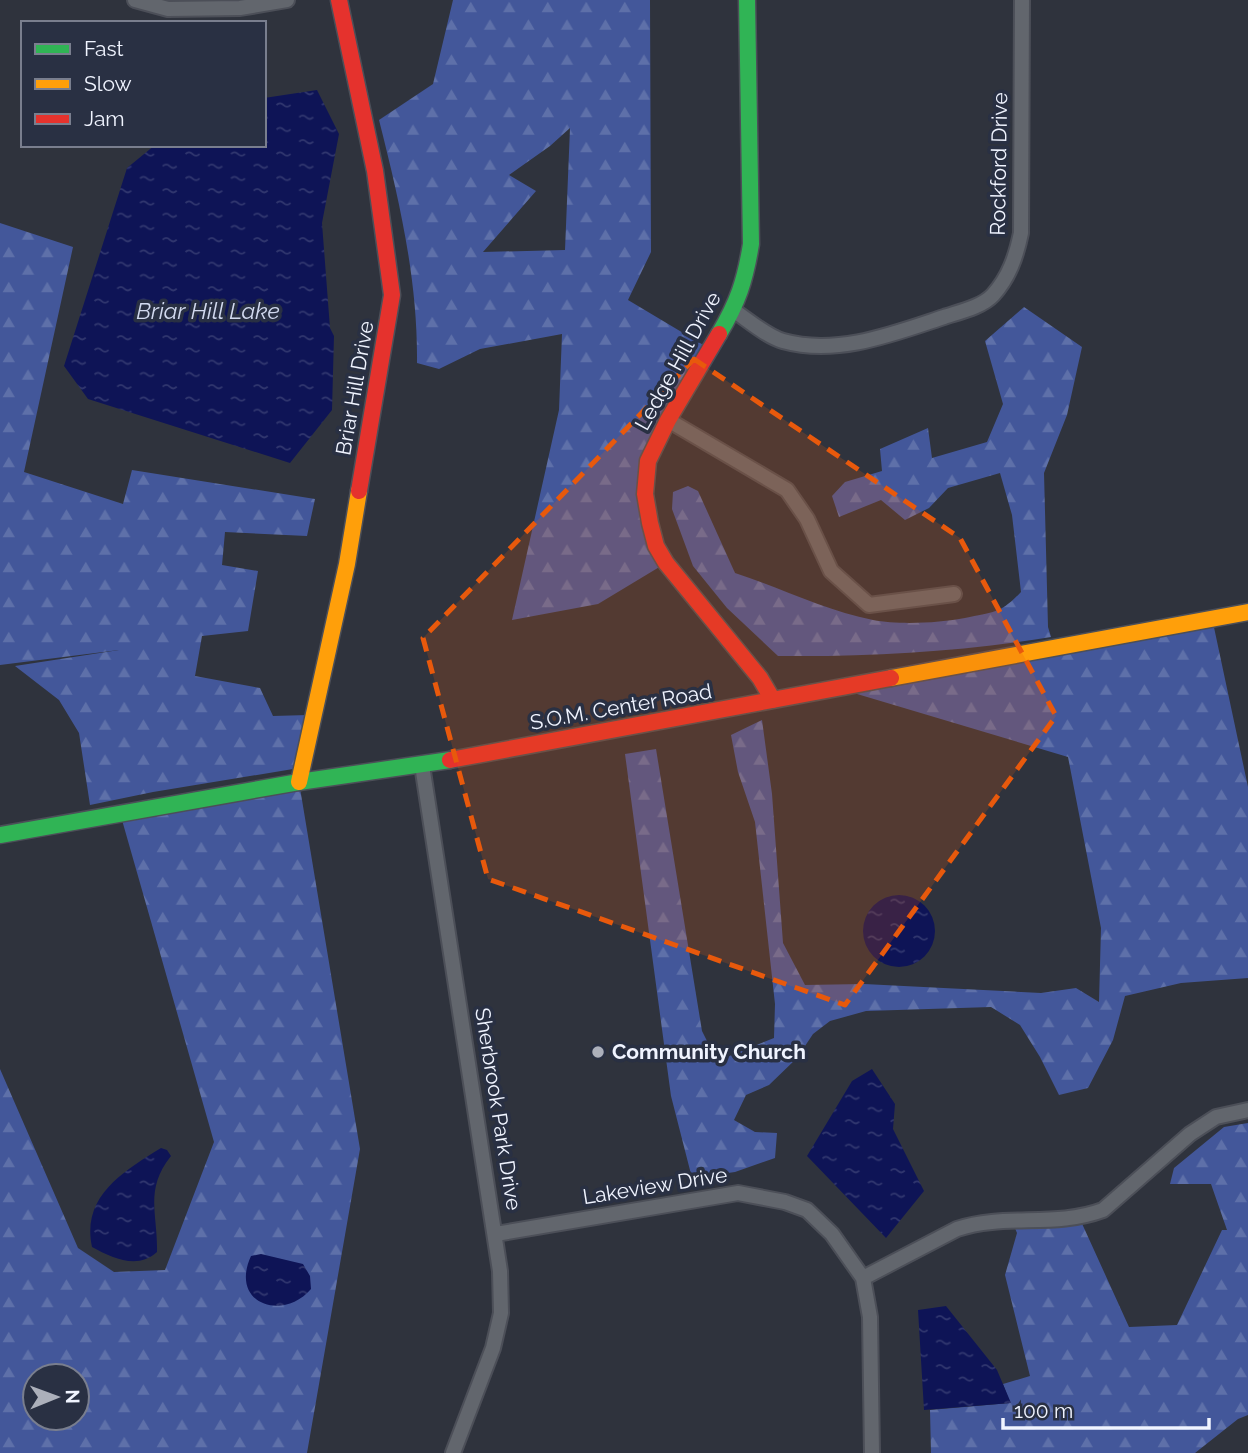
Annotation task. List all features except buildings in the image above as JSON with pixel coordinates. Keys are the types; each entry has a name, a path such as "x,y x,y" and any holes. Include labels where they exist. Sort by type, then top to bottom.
{"street":[{"path":"135,0 168,9 240,8 287,0"},
{"name":"Briar Hill Drive","path":"299,782 347,564 392,295 375,171 339,0"},
{"name":"Ledge Hill Drive","path":"747,0 751,244 746,277 733,310 668,421 648,461 645,494 656,546 681,584 760,678 773,701"},
{"name":"Rockford Drive","path":"733,310 781,340 818,345 859,343 886,336 970,308 991,298 1016,261 1021,233 1023,0"},
{"path":"668,421 787,491 807,519 831,571 869,605 954,594"},
{"name":"S.O.M. Center Road","path":"0,835 299,782 422,765 1248,612"},
{"name":"Sherbrook Park Drive","path":"422,765 500,1271 501,1313 493,1348 453,1453"},
{"path":"863,1278 957,1229 972,1224 988,1221 1061,1220 1103,1210 1190,1134 1216,1117 1248,1110"},
{"name":"Lakeview Drive","path":"496,1234 738,1193 785,1202 807,1210 832,1234 863,1278 870,1317 872,1453"}],"highlighted area":[{"path":"694,359 960,538 1056,716 845,1005 488,879 423,638"}],"green space":[{"path":"453,0 650,0 651,252 628,300 710,349 648,461 666,563 598,604 512,620 559,410 562,334 480,349 439,369 417,363 411,270 379,120 433,84","holes":["570,128 565,250 483,252 536,191 509,175"]},
{"path":"0,223 73,247 24,472 123,504 132,470 315,499 307,536 225,532 222,565 258,571 248,631 202,636 195,676 260,688 273,716 308,715 293,769 90,805 79,733 59,700 15,666 119,650 0,665"},
{"path":"1024,307 1082,347 1067,415 1044,473 1048,627 1051,637 915,652 778,656 727,608 693,566 672,509 673,492 688,486 698,491 735,573 821,605 873,620 907,623 955,620 1002,608 1021,592 1012,515 1000,473 948,488 929,508 905,520 881,500 839,517 832,496 845,482 882,471 880,449 928,428 932,458 987,442 1003,404 985,341"},
{"path":"1212,618 1248,787 1248,978 1181,983 1125,996 1113,1040 1088,1088 1059,1095 1020,1025 991,1007 866,1011 830,1021 813,1034 797,1058 769,1085 746,1095 734,1120 755,1132 777,1133 775,1158 735,1172 692,1178 671,1096 625,754 656,749 702,1031 717,1061 774,1038 775,1004 755,822 738,772 731,735 762,720 772,794 783,943 805,985 864,984 1041,993 1076,988 1099,1002 1101,928 1068,757 837,688"},
{"path":"299,782 360,1149 307,1453 0,1453 0,1069 78,1248 114,1272 165,1270 214,1142 120,813"},
{"path":"1248,1123 1248,1415 1238,1419 1195,1453 931,1453 930,1410 1010,1403 1003,1384 1030,1376 1005,1275 1017,1233 1012,1221 1079,1217 1129,1327 1177,1325 1222,1230 1227,1230 1211,1184 1170,1184 1174,1168 1224,1127"}],"water":[{"name":"Briar Hill Lake","path":"317,90 339,134 322,223 330,328 334,336 332,410 290,463 88,399 64,366 127,168 153,147 266,147 266,98"},
{"path":"899,895 919,901 929,911 935,931 929,951 919,961 899,967 879,961 869,951 863,931 869,911 879,901"},
{"path":"872,1069 895,1104 893,1129 924,1191 886,1238 807,1156 852,1081"},
{"path":"161,1148 167,1150 171,1156 163,1168 155,1191 157,1252 142,1260 133,1261 116,1258 92,1247 90,1229 99,1199 120,1176"},
{"path":"261,1254 303,1264 310,1276 311,1289 287,1305 262,1303 253,1296 247,1286 246,1273 251,1256"},
{"path":"946,1306 997,1370 1011,1403 924,1410 918,1310"}],"traffic: fast":[{"path":"719,334 740,291 751,244 747,0"},
{"path":"0,835 299,782 450,760"}],"traffic: slow":[{"path":"299,782 347,564 359,491"},
{"path":"891,678 1248,612"}],"traffic: jam":[{"path":"339,0 375,171 392,295 359,491"},
{"path":"719,334 668,420 648,461 645,494 656,546 666,563 760,678 773,700"},
{"path":"450,760 891,678"}],"place":[{"name":"Community Church","path":"598,1052"}]}
